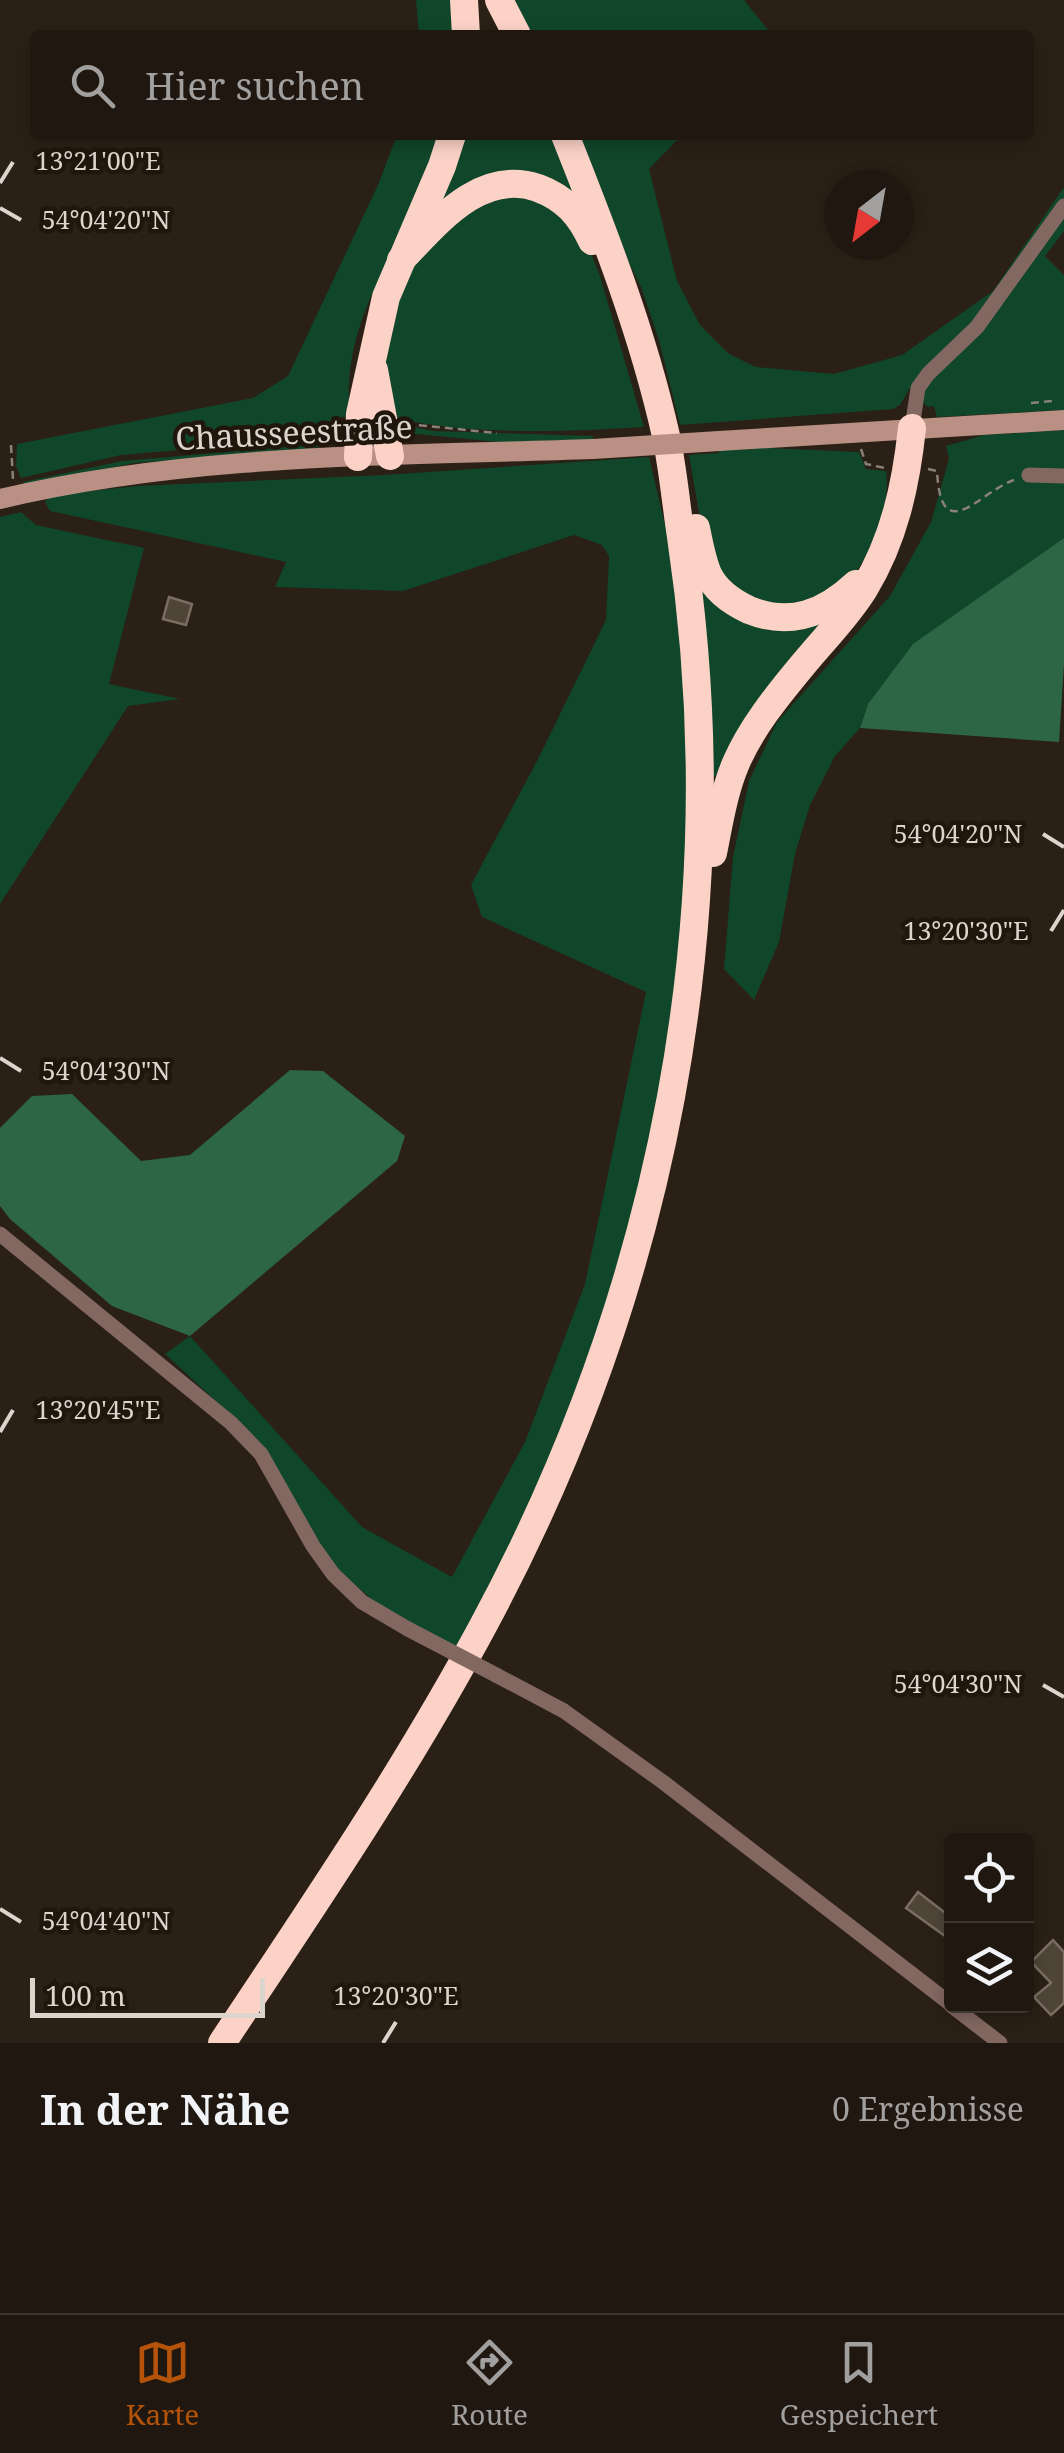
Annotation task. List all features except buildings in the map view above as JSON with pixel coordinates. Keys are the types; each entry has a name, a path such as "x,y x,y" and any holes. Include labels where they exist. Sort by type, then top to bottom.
{"highway":[{"path":"464,0 466,30"},
{"path":"499,0 514,30"},
{"path":"358,457 360,414 375,337 401,260 450,140"},
{"path":"567,140 603,230 638,337 669,457 690,597 699,708 700,872 692,967"},
{"path":"401,260 466,199 498,186 528,185 570,205 582,221 614,300 638,337"},
{"path":"372,364 390,456"},
{"path":"222,2043 392,1786 484,1624 534,1523 620,1309 664,1133 722,809 735,764 778,696 864,590 896,520 912,428"},
{"path":"669,457 691,500 708,574 736,604 765,616 786,619 808,615 836,602 881,556"}],"main road":[{"name":"Chausseestraße","path":"9,497 101,478 202,466 593,449 1064,420"}],"street":[{"path":"912,428 918,388 978,327 1064,206"},
{"path":"1030,476 1064,476"},
{"path":"0,1234 231,1423 261,1454 333,1574 362,1602 564,1711 944,1999"},
{"path":"962,2013 1000,2043"}],"path":[{"path":"859,433 862,460 866,464 879,468 908,464 936,471 940,500 947,509 958,512 969,510 1003,484 1030,476"},
{"path":"9,497 12,445"}],"green space":[{"path":"416,0 457,0 459,30 419,30"},
{"path":"509,0 744,0 768,30 525,30"},
{"path":"395,140 444,140 363,317 351,365 350,416 336,418 310,439 121,455 21,478 16,466 17,444 253,398 288,376 378,185"},
{"path":"458,140 558,140 581,196 539,181 439,209"},
{"path":"578,140 677,140 649,169 677,281 700,325 729,354 756,367 834,374 902,355 993,291 1064,187 1064,231 1045,256 1064,275 1064,410 937,417 934,406 923,402 922,392 910,388 893,409 680,425 641,287 611,227"},
{"path":"486,197 547,198 585,238 644,427 485,430 390,417 384,362 402,289 419,258"},
{"path":"393,423 433,431 593,436 593,440 509,443 406,433"},
{"path":"348,424 333,442 305,451 134,463 26,487 23,482 122,461 309,445"},
{"path":"1064,430 1064,538 1001,584 868,704 860,728 835,756 810,805 795,854 779,942 754,1000 724,969 733,857 749,781 777,722 890,596 931,522 949,459 946,446 984,435"},
{"path":"719,446 859,452 866,469 886,471 885,504 874,540 856,573 833,597 789,613 722,585 700,518 689,455 719,453"},
{"path":"649,457 675,551 692,739 681,990 618,1281 561,1436 460,1649 384,1609 339,1572 240,1423 165,1354 190,1336 362,1527 452,1577 525,1442 585,1284 646,992 482,917 471,885 606,620 609,556 602,545 574,535 403,591 275,587 286,562 50,511 45,502 50,495 138,486"},
{"path":"21,512 36,525 144,548 109,684 180,699 128,706 0,904 0,517"},
{"path":"1064,538 1064,664 1059,742 860,728 868,704 913,644"},
{"path":"711,589 822,618 827,627 723,777 710,776 699,592"},
{"path":"290,1070 323,1071 405,1136 397,1161 190,1336 112,1306 10,1219 0,1206 0,1128 32,1096 72,1094 141,1161 190,1155"}]}
